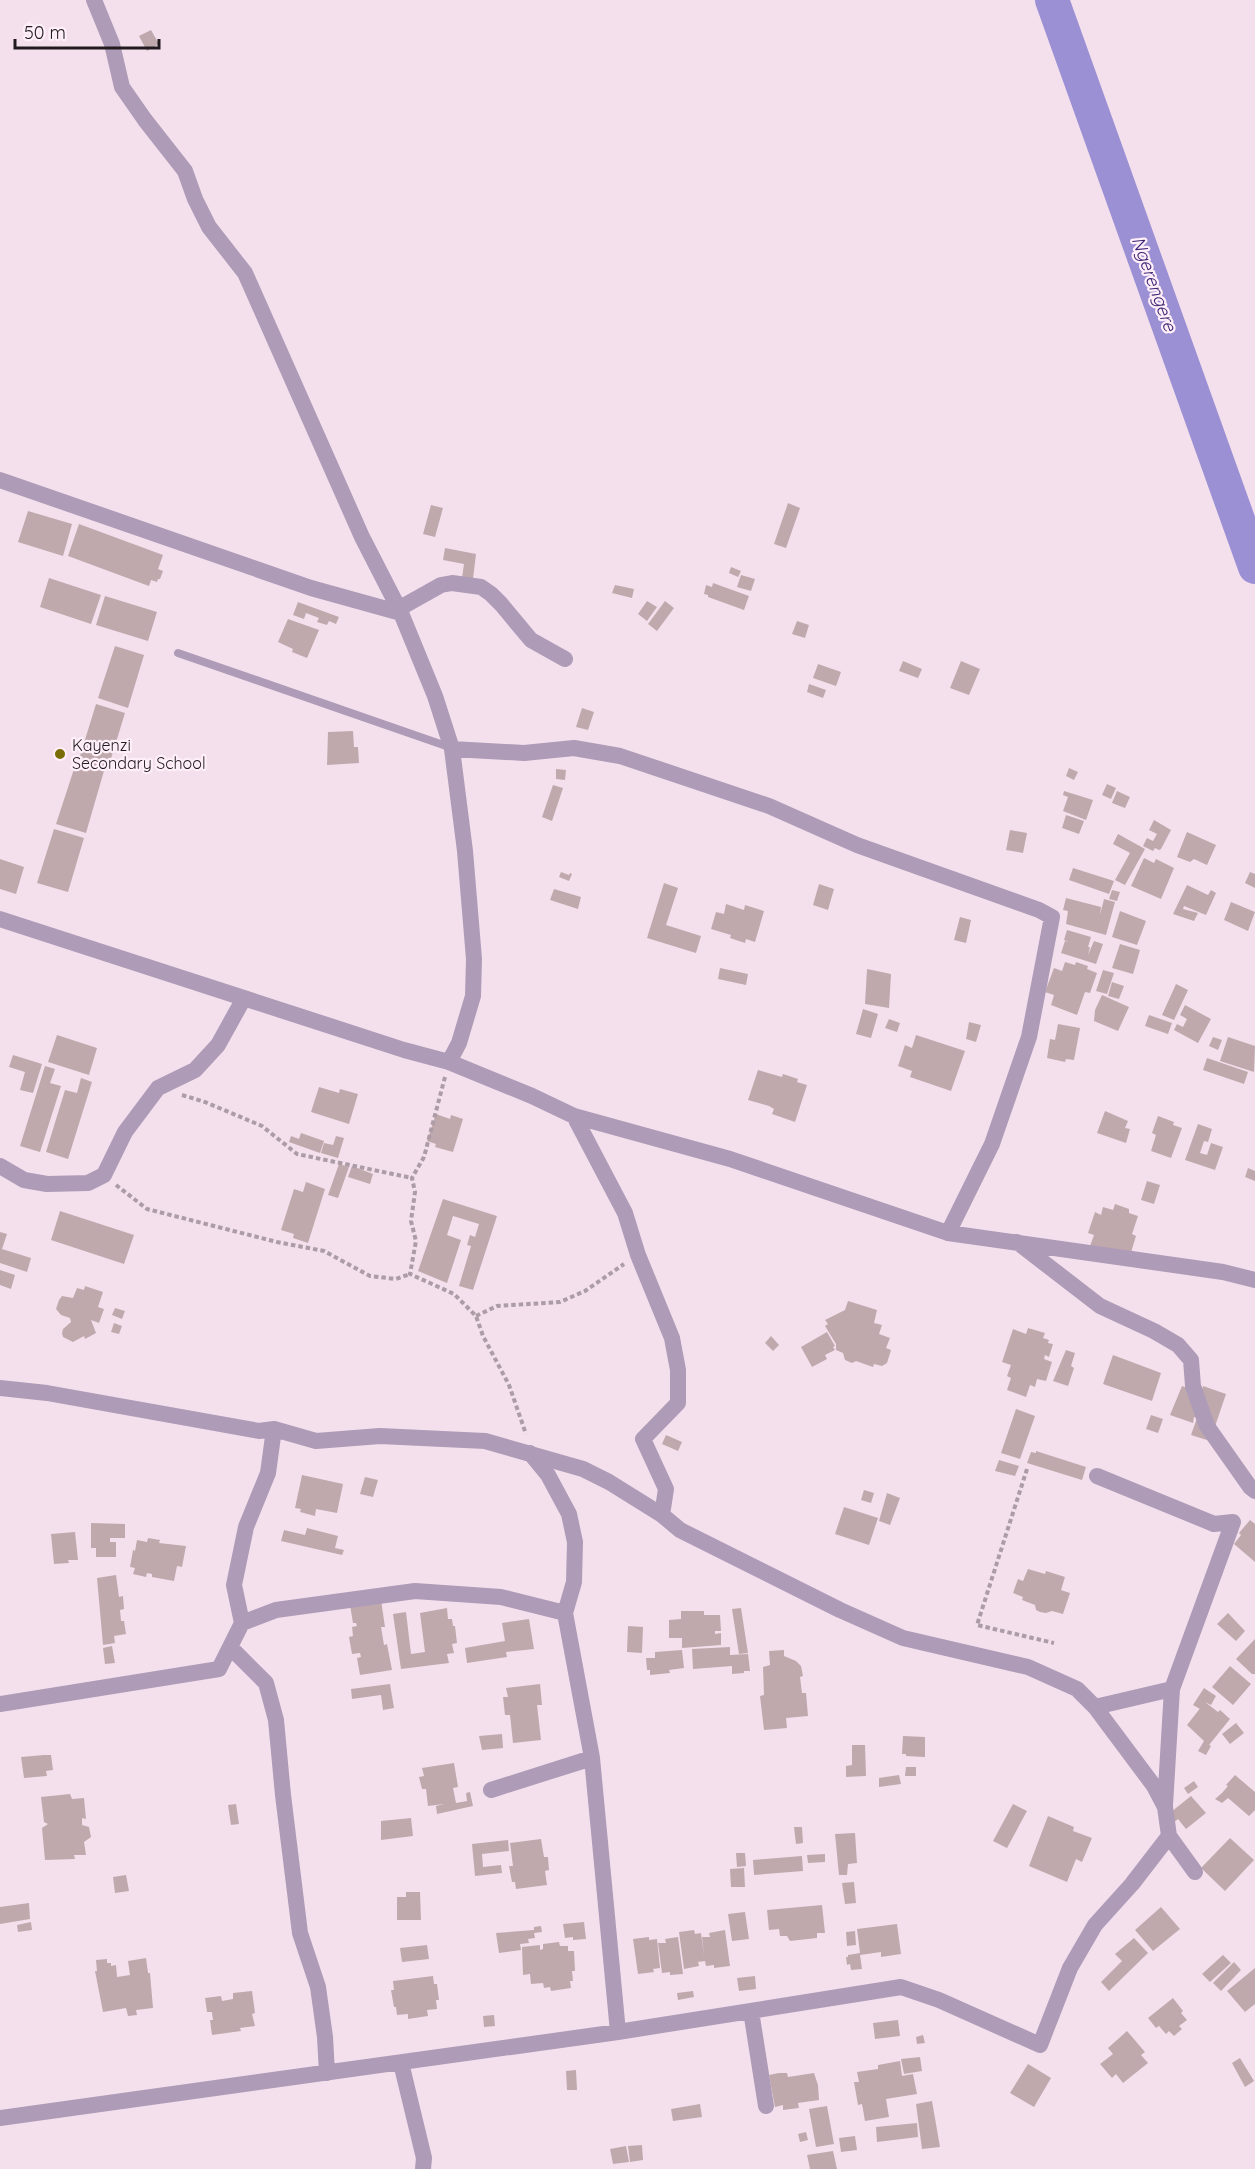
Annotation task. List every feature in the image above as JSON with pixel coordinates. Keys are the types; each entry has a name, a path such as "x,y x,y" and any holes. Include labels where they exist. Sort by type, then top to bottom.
{"street":[{"path":"94,0 112,44 122,87 185,171 195,199 209,227 245,273 353,516 401,613 435,696 452,749 465,851 474,959 473,996 459,1043 449,1062"},
{"path":"0,480 311,588 401,613"},
{"path":"401,613 400,608 441,585 452,583 481,587 501,604 531,640 565,659"},
{"path":"452,749 524,753 574,748 620,756 769,806 857,845 1039,910 1052,917 1029,1037 992,1144 948,1233"},
{"path":"0,919 404,1050 449,1062 574,1116 730,1159 948,1233 1223,1272 1255,1281"},
{"path":"0,1166 24,1180 47,1184 88,1182 104,1175 125,1132 158,1088 195,1070 218,1045 244,998"},
{"path":"574,1116 625,1213 638,1255 672,1338 678,1370 678,1403 643,1439 666,1490 662,1515"},
{"path":"1016,1242 1101,1306 1178,1345 1191,1360 1193,1386 1207,1426 1255,1491"},
{"path":"0,1388 47,1393 260,1431 274,1429 316,1441 380,1436 485,1441 582,1468 662,1515 680,1530 840,1610 903,1638 1028,1667 1077,1689 1095,1707 1154,1786 1165,1807"},
{"path":"0,1704 219,1669 242,1623 234,1585 246,1527 268,1473 274,1429"},
{"path":"530,1453 548,1474 569,1514 576,1542 574,1582 564,1613 592,1758 618,2032"},
{"path":"1097,1476 1214,1524 1233,1522 1172,1689 1165,1807 1169,1836 1195,1872"},
{"path":"242,1623 276,1610 415,1591 501,1597 564,1613"},
{"path":"231,1648 266,1683 276,1720 300,1933 318,1987 327,2073"},
{"path":"1095,1707 1172,1689"},
{"path":"491,1790 592,1758"},
{"path":"0,2118 618,2032 901,1987 939,2000 1040,2045 1070,1968 1095,1925 1132,1884 1169,1836"},
{"path":"751,2011 766,2106"},
{"path":"401,2063 424,2158 423,2169"}],"lane":[{"path":"178,653 452,749"}],"path":[{"path":"410,1274 416,1241 411,1221 415,1192 412,1178 424,1157 449,1062"},
{"path":"158,1088 205,1102 262,1126 297,1154 412,1178"},
{"path":"104,1175 147,1209 277,1242 324,1251 370,1275 396,1279 410,1274 454,1294 476,1316 483,1336 509,1385 530,1453"},
{"path":"476,1316 497,1306 560,1302 585,1291 638,1255"},
{"path":"1027,1469 977,1625 1054,1643"}],"building":[{"path":"151,30 159,44 147,51 139,36"},
{"path":"788,503 800,508 786,548 774,544"},
{"path":"431,505 443,508 435,537 423,534"},
{"path":"28,511 72,524 63,556 18,542"},
{"path":"79,524 163,555 158,569 163,571 160,579 157,582 151,580 149,586 68,556"},
{"path":"445,548 476,554 473,579 462,578 464,564 443,560"},
{"path":"731,567 741,571 738,577 729,573"},
{"path":"741,575 755,579 751,591 737,587"},
{"path":"49,578 101,595 91,624 40,607"},
{"path":"713,583 749,596 744,610 704,594 706,585 712,587"},
{"path":"615,585 634,589 632,598 612,593"},
{"path":"105,596 157,612 148,641 96,625"},
{"path":"647,601 657,607 647,621 638,614"},
{"path":"665,601 674,608 657,631 648,624"},
{"path":"298,602 339,617 336,624 329,621 327,625 317,622 319,618 306,613 304,619 293,615"},
{"path":"288,619 319,630 307,658 292,652 293,649 278,642"},
{"path":"797,621 809,625 805,638 792,634"},
{"path":"115,646 144,655 128,708 98,698"},
{"path":"903,661 922,669 918,678 899,671"},
{"path":"961,661 980,669 969,695 950,688"},
{"path":"818,664 841,672 836,686 813,678"},
{"path":"809,684 826,690 823,698 807,692"},
{"path":"96,704 125,713 109,765 106,764 86,833 56,824 74,769 79,771 83,757 80,756"},
{"path":"582,708 594,712 588,730 576,727"},
{"path":"353,731 354,747 358,747 359,763 327,765 328,732"},
{"path":"1069,768 1078,772 1074,780 1066,776"},
{"path":"556,769 566,770 565,780 556,779"},
{"path":"1107,784 1116,788 1111,799 1102,795"},
{"path":"553,785 563,788 552,821 542,817"},
{"path":"1064,791 1093,800 1086,820 1063,811 1068,797 1063,795"},
{"path":"1117,791 1130,797 1125,808 1112,803"},
{"path":"1066,815 1084,821 1079,834 1062,828"},
{"path":"1154,820 1171,830 1161,849 1155,848 1153,851 1143,846 1147,838 1153,841 1157,834 1149,830"},
{"path":"54,829 84,838 68,892 37,883"},
{"path":"1010,830 1027,833 1023,853 1006,850"},
{"path":"1187,832 1216,845 1207,865 1194,859 1190,862 1177,857"},
{"path":"1118,834 1145,849 1125,885 1115,880 1130,853 1113,844"},
{"path":"1144,858 1154,863 1156,859 1174,868 1161,899 1131,886"},
{"path":"0,859 24,867 16,894 0,889"},
{"path":"1073,868 1114,881 1109,894 1069,880"},
{"path":"561,872 572,874 569,881 559,877"},
{"path":"1250,872 1255,874 1255,888 1245,883"},
{"path":"664,883 678,888 666,925 701,936 696,953 647,938"},
{"path":"819,884 834,889 828,910 813,905"},
{"path":"1187,885 1208,895 1211,890 1216,893 1206,915 1184,906 1183,909 1198,913 1194,921 1173,914"},
{"path":"554,889 581,897 578,909 550,900"},
{"path":"1112,890 1120,892 1117,901 1109,899"},
{"path":"1066,898 1101,907 1100,915 1104,899 1115,902 1106,935 1066,924 1068,911 1063,910"},
{"path":"1231,902 1255,912 1248,931 1224,920"},
{"path":"726,904 744,910 745,905 764,911 755,942 746,939 745,943 730,938 731,935 711,929 716,912 724,914"},
{"path":"1120,911 1146,921 1137,945 1112,937"},
{"path":"960,917 971,920 966,943 954,940"},
{"path":"1067,930 1091,937 1088,955 1094,941 1103,944 1096,964 1061,953 1065,941 1069,942 1064,940"},
{"path":"1120,944 1140,950 1133,974 1112,968"},
{"path":"1065,962 1075,965 1076,962 1088,966 1087,969 1097,973 1090,993 1085,992 1077,1015 1051,1005 1054,995 1045,992 1054,968 1062,971"},
{"path":"720,968 748,974 746,985 718,979"},
{"path":"867,969 891,974 889,1008 865,1004"},
{"path":"1103,970 1114,973 1107,994 1096,991"},
{"path":"1112,982 1124,986 1119,999 1108,996"},
{"path":"1176,984 1188,990 1174,1020 1162,1015"},
{"path":"1102,995 1129,1007 1118,1031 1094,1021 1095,1010"},
{"path":"1185,1005 1211,1019 1198,1043 1174,1030 1177,1024 1183,1027 1187,1019 1180,1015"},
{"path":"863,1009 878,1014 871,1038 856,1034"},
{"path":"1149,1015 1172,1023 1168,1034 1145,1026"},
{"path":"889,1019 900,1023 897,1032 885,1028"},
{"path":"969,1022 981,1025 976,1042 966,1039"},
{"path":"1058,1024 1080,1028 1074,1060 1066,1059 1065,1062 1047,1058 1050,1039 1055,1040"},
{"path":"57,1035 97,1048 89,1075 48,1062"},
{"path":"916,1035 965,1051 951,1091 910,1077 912,1071 898,1066 905,1045 912,1048"},
{"path":"1213,1037 1222,1040 1218,1050 1209,1046"},
{"path":"1228,1037 1255,1046 1254,1072 1220,1061"},
{"path":"13,1055 42,1064 33,1093 20,1090 25,1072 9,1067"},
{"path":"1207,1058 1248,1072 1244,1084 1203,1070"},
{"path":"45,1066 55,1069 50,1083 61,1086 40,1152 20,1146"},
{"path":"758,1070 782,1077 783,1074 807,1085 795,1122 772,1114 774,1109 769,1106 748,1100"},
{"path":"81,1078 92,1082 68,1159 46,1152 65,1090 77,1093"},
{"path":"319,1087 339,1093 340,1089 358,1094 349,1124 311,1112"},
{"path":"1105,1111 1128,1121 1125,1128 1130,1129 1126,1143 1097,1133"},
{"path":"436,1114 450,1119 451,1115 463,1119 453,1152 435,1147 436,1144 427,1141"},
{"path":"1158,1116 1182,1128 1171,1158 1151,1151 1156,1135 1152,1133"},
{"path":"1198,1124 1212,1129 1208,1142 1204,1141 1200,1153 1207,1155 1211,1143 1223,1147 1215,1170 1185,1160"},
{"path":"301,1133 324,1141 320,1153 289,1142 291,1136 299,1139"},
{"path":"336,1136 344,1138 338,1158 321,1153 324,1143 333,1145"},
{"path":"339,1164 349,1167 338,1198 328,1195"},
{"path":"352,1166 373,1174 370,1184 348,1177"},
{"path":"1248,1168 1255,1171 1255,1181 1245,1177"},
{"path":"1147,1181 1160,1185 1154,1204 1141,1200"},
{"path":"306,1182 325,1189 308,1243 293,1238 294,1234 281,1230 294,1189 303,1192"},
{"path":"443,1199 497,1216 473,1290 459,1286 471,1246 467,1245 470,1235 475,1237 479,1224 453,1216 447,1235 461,1240 447,1283 418,1271"},
{"path":"1115,1204 1129,1209 1129,1213 1138,1216 1132,1234 1136,1236 1129,1259 1089,1249 1094,1235 1088,1233 1095,1212 1101,1215 1103,1207 1113,1210"},
{"path":"60,1211 134,1235 124,1264 51,1240"},
{"path":"0,1232 7,1234 2,1249 31,1258 27,1272 0,1263"},
{"path":"0,1270 15,1275 11,1289 0,1285"},
{"path":"85,1286 103,1292 98,1307 104,1309 99,1323 91,1320 96,1333 73,1342 63,1337 62,1333 71,1322 70,1318 61,1315 56,1309 62,1296 73,1298 77,1288 84,1290"},
{"path":"848,1301 877,1310 874,1323 882,1325 879,1334 890,1338 886,1348 891,1350 887,1363 882,1366 874,1364 873,1367 856,1361 852,1363 845,1360 843,1353 836,1350 836,1344 825,1326 828,1324 825,1320 845,1310"},
{"path":"115,1308 125,1311 122,1319 112,1315"},
{"path":"114,1323 122,1326 119,1334 111,1332"},
{"path":"1028,1328 1045,1333 1043,1338 1053,1344 1049,1357 1045,1355 1044,1359 1052,1362 1046,1381 1037,1379 1035,1387 1030,1385 1026,1397 1007,1390 1011,1378 1007,1376 1011,1365 1002,1362 1013,1329 1026,1334"},
{"path":"827,1332 835,1350 825,1355 827,1359 812,1367 801,1347"},
{"path":"771,1336 779,1345 773,1351 765,1343"},
{"path":"1066,1350 1075,1353 1071,1366 1074,1368 1068,1386 1053,1381"},
{"path":"1113,1355 1161,1373 1152,1401 1103,1384"},
{"path":"1182,1386 1201,1393 1203,1386 1226,1394 1210,1441 1191,1435 1197,1418 1194,1417 1193,1423 1170,1415"},
{"path":"1016,1409 1035,1416 1020,1459 1001,1453"},
{"path":"1151,1415 1163,1419 1158,1433 1146,1429"},
{"path":"666,1435 682,1442 678,1451 662,1444"},
{"path":"1036,1451 1086,1467 1082,1480 1027,1463 1031,1452 1036,1453"},
{"path":"999,1460 1019,1466 1015,1476 995,1471"},
{"path":"302,1475 343,1484 337,1513 316,1509 315,1516 300,1512 301,1509 295,1508"},
{"path":"365,1477 378,1480 373,1497 360,1494"},
{"path":"864,1490 874,1493 871,1503 861,1500"},
{"path":"887,1493 900,1498 890,1525 879,1521"},
{"path":"844,1507 878,1518 869,1545 835,1534"},
{"path":"1250,1520 1255,1524 1255,1562 1234,1544 1241,1535 1239,1533"},
{"path":"91,1523 125,1524 125,1538 110,1538 110,1542 116,1542 116,1557 96,1557 96,1548 91,1548"},
{"path":"307,1528 338,1536 335,1548 344,1550 342,1555 281,1541 284,1530 305,1535"},
{"path":"75,1532 78,1560 54,1564 51,1534"},
{"path":"148,1538 160,1540 159,1543 186,1546 182,1567 177,1566 174,1581 152,1577 152,1574 147,1573 146,1577 133,1574 135,1568 130,1567 137,1540 147,1542"},
{"path":"1028,1569 1045,1574 1046,1571 1065,1577 1061,1590 1070,1593 1063,1614 1052,1611 1040,1612 1036,1610 1035,1605 1022,1600 1023,1597 1013,1593 1018,1579 1023,1581"},
{"path":"116,1575 119,1597 123,1596 124,1609 120,1610 126,1634 114,1636 115,1643 103,1645 97,1578"},
{"path":"381,1600 385,1627 381,1627 392,1670 360,1675 357,1658 361,1657 360,1653 352,1654 349,1637 353,1636 352,1627 357,1626 353,1623 350,1605"},
{"path":"447,1608 448,1619 452,1619 453,1626 455,1626 457,1643 452,1644 454,1653 447,1654 449,1663 401,1669 393,1614 406,1612 411,1654 425,1652 420,1613"},
{"path":"741,1608 748,1653 739,1654 732,1609"},
{"path":"681,1611 704,1611 704,1615 720,1615 721,1631 715,1631 715,1634 721,1633 721,1645 682,1648 682,1638 669,1638 669,1620 681,1619"},
{"path":"1228,1613 1245,1631 1236,1641 1217,1624"},
{"path":"529,1619 534,1649 506,1652 507,1657 467,1663 465,1648 505,1641 502,1623"},
{"path":"628,1626 643,1627 642,1653 627,1652"},
{"path":"1255,1639 1255,1674 1252,1674 1236,1659"},
{"path":"112,1646 115,1663 105,1664 103,1648"},
{"path":"730,1647 730,1655 748,1654 750,1671 732,1674 732,1666 693,1669 692,1649"},
{"path":"682,1650 684,1668 669,1670 670,1673 650,1675 646,1658 655,1658 655,1652"},
{"path":"784,1650 784,1656 801,1666 802,1693 806,1693 808,1716 786,1718 787,1728 764,1730 760,1696 764,1695 763,1667 770,1665 769,1651"},
{"path":"1230,1666 1251,1684 1233,1705 1212,1687"},
{"path":"390,1684 394,1708 383,1710 381,1695 352,1699 351,1689"},
{"path":"540,1684 542,1705 537,1705 541,1740 513,1743 510,1715 505,1715 503,1697 508,1697 506,1688"},
{"path":"1204,1688 1216,1696 1211,1705 1205,1702 1200,1709 1193,1705"},
{"path":"1205,1702 1218,1712 1220,1710 1230,1719 1209,1745 1211,1746 1206,1755 1198,1751 1204,1741 1187,1725"},
{"path":"1236,1723 1244,1733 1230,1744 1222,1734"},
{"path":"502,1734 503,1748 482,1750 479,1736"},
{"path":"903,1736 925,1737 925,1757 902,1754"},
{"path":"852,1745 865,1745 866,1776 846,1777 846,1766 852,1765"},
{"path":"51,1755 53,1770 46,1771 47,1776 24,1778 21,1757"},
{"path":"454,1763 458,1787 453,1788 456,1803 467,1801 466,1793 470,1792 473,1806 437,1814 436,1806 444,1804 428,1806 426,1789 422,1789 419,1777 424,1776 422,1768"},
{"path":"906,1767 916,1767 916,1776 905,1776"},
{"path":"899,1775 901,1784 879,1787 879,1778"},
{"path":"1235,1775 1255,1792 1255,1810 1249,1816 1228,1798 1222,1803 1215,1799"},
{"path":"1194,1781 1198,1787 1188,1794 1184,1788"},
{"path":"70,1794 72,1799 84,1798 86,1819 82,1818 82,1825 89,1827 91,1837 84,1842 86,1855 74,1855 75,1859 45,1860 42,1828 48,1824 44,1822 41,1797"},
{"path":"1191,1796 1206,1813 1186,1829 1178,1819 1173,1823 1171,1812"},
{"path":"236,1804 239,1824 231,1825 228,1805"},
{"path":"1013,1804 1027,1811 1007,1848 993,1841"},
{"path":"1048,1816 1074,1827 1073,1831 1092,1838 1082,1862 1076,1859 1067,1882 1029,1866"},
{"path":"411,1818 413,1836 381,1840 381,1821"},
{"path":"794,1827 802,1827 803,1843 796,1844"},
{"path":"855,1833 857,1863 848,1864 847,1875 839,1875 835,1834"},
{"path":"1230,1838 1254,1860 1225,1891 1201,1868"},
{"path":"541,1839 544,1857 548,1857 549,1870 545,1871 547,1885 516,1889 509,1866 513,1866 510,1843"},
{"path":"508,1840 509,1851 482,1854 483,1867 501,1865 502,1873 475,1876 472,1844"},
{"path":"736,1853 745,1853 746,1866 737,1867"},
{"path":"825,1854 825,1862 808,1863 807,1855"},
{"path":"802,1856 803,1871 754,1875 753,1860"},
{"path":"744,1868 745,1887 731,1887 730,1869"},
{"path":"126,1875 129,1891 115,1893 113,1877"},
{"path":"854,1882 856,1903 845,1904 842,1883"},
{"path":"406,1892 420,1892 421,1920 397,1920 397,1897 406,1897"},
{"path":"29,1903 30,1919 0,1924 0,1907"},
{"path":"822,1905 825,1933 817,1933 817,1938 790,1941 787,1936 780,1936 779,1929 769,1930 767,1910"},
{"path":"1161,1907 1180,1929 1153,1951 1135,1930"},
{"path":"745,1912 749,1939 732,1941 728,1914"},
{"path":"31,1922 32,1930 18,1932 17,1925"},
{"path":"584,1922 586,1939 565,1938 563,1924"},
{"path":"897,1924 901,1954 881,1957 881,1952 860,1955 862,1969 851,1970 850,1964 847,1965 846,1957 860,1953 857,1929"},
{"path":"541,1926 542,1932 534,1933 535,1938 528,1939 529,1943 520,1944 521,1950 499,1953 496,1933 534,1930 534,1927"},
{"path":"694,1930 695,1934 701,1933 704,1956 702,1937 710,1937 709,1933 725,1930 730,1966 714,1968 714,1965 706,1966 705,1961 698,1962 699,1966 684,1969 679,1932"},
{"path":"855,1931 856,1945 847,1946 846,1932"},
{"path":"649,1937 649,1940 657,1939 660,1968 653,1969 654,1972 638,1974 633,1939"},
{"path":"678,1937 683,1974 662,1973 658,1943 666,1943 665,1939"},
{"path":"1134,1938 1148,1953 1109,1991 1101,1982 1122,1961 1115,1954"},
{"path":"559,1942 560,1946 568,1946 568,1951 574,1951 575,1971 572,1971 571,1988 551,1991 550,1987 544,1988 543,1983 531,1984 530,1974 523,1975 522,1947 540,1945 540,1950 543,1949 543,1944"},
{"path":"427,1945 429,1959 402,1962 400,1948"},
{"path":"1223,1955 1231,1963 1210,1982 1202,1974"},
{"path":"146,1958 148,1973 150,1973 153,2008 136,2010 137,2015 128,2016 126,2008 103,2012 95,1971 97,1971 96,1960 107,1959 107,1963 111,1963 111,1966 116,1965 117,1977 130,1975 128,1961"},
{"path":"1234,1962 1241,1970 1221,1991 1213,1983"},
{"path":"1255,1968 1255,2004 1245,2012 1227,1991"},
{"path":"433,1976 434,1984 437,1984 439,2000 436,2000 437,2009 427,2010 428,2016 408,2019 408,2014 397,2015 391,1990 394,1990 393,1981"},
{"path":"755,1976 756,1989 739,1991 737,1978"},
{"path":"252,1991 255,2013 252,2014 255,2026 240,2028 241,2031 212,2035 210,2020 213,2020 212,2012 207,2012 205,1998 221,1996 222,2001 233,1999 233,1993"},
{"path":"693,1991 694,1997 678,2000 677,1993"},
{"path":"1173,1998 1187,2020 1179,2026 1182,2029 1174,2036 1169,2031 1166,2034 1159,2026 1156,2028 1148,2018"},
{"path":"494,2015 495,2026 484,2027 483,2016"},
{"path":"898,2020 900,2036 875,2039 873,2023"},
{"path":"1127,2031 1145,2052 1141,2055 1148,2063 1123,2083 1116,2074 1112,2078 1100,2064 1113,2054 1108,2048"},
{"path":"923,2035 925,2043 917,2044 916,2037"},
{"path":"920,2057 922,2071 904,2074 901,2059"},
{"path":"1240,2058 1254,2081 1245,2087 1232,2063"},
{"path":"900,2061 902,2076 913,2074 917,2094 886,2099 889,2117 865,2121 862,2104 858,2105 854,2082 859,2082 857,2072 878,2069 878,2065"},
{"path":"1028,2064 1051,2078 1034,2107 1010,2093"},
{"path":"576,2070 577,2090 567,2090 566,2071"},
{"path":"787,2073 788,2077 814,2073 819,2100 798,2103 799,2108 783,2110 783,2105 775,2107 769,2075"},
{"path":"932,2101 940,2147 922,2149 916,2104"},
{"path":"700,2104 702,2117 673,2121 671,2109"},
{"path":"827,2106 834,2144 816,2147 809,2109"},
{"path":"917,2123 918,2137 877,2142 876,2127"},
{"path":"806,2132 808,2140 800,2142 798,2134"},
{"path":"855,2136 857,2150 841,2152 839,2138"},
{"path":"642,2145 643,2160 630,2162 628,2146"},
{"path":"626,2146 629,2162 613,2164 610,2149"},
{"path":"833,2151 837,2169 810,2169 807,2155"}],"waterway":[{"name":"Ngerengere","path":"1052,0 1255,567"}],"place":[{"name":"Kayenzi Secondary School","path":"60,754"}]}
